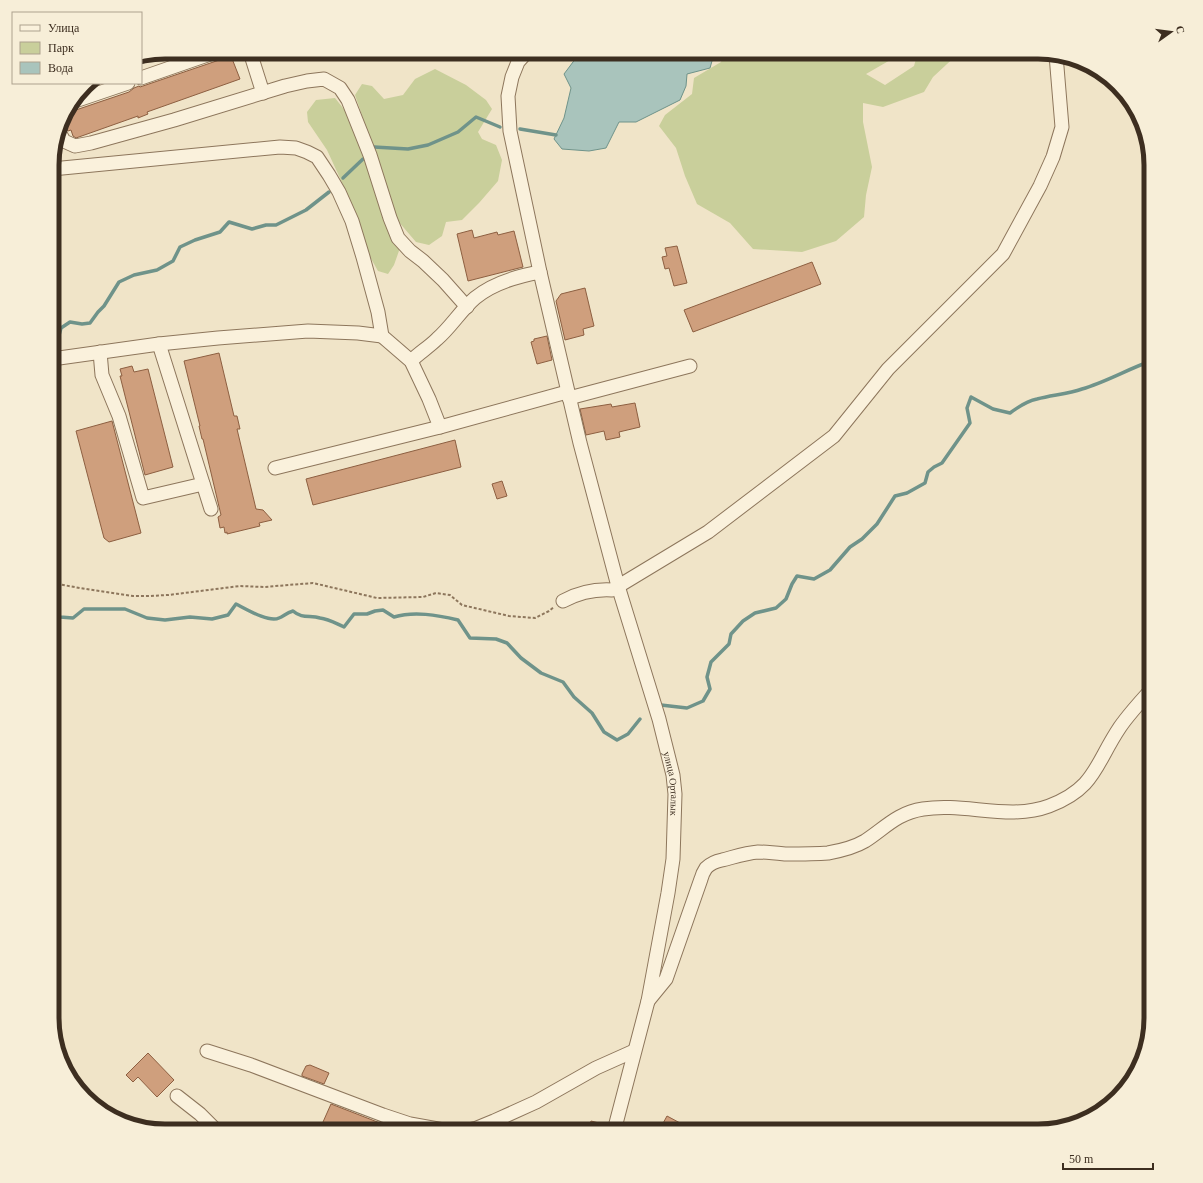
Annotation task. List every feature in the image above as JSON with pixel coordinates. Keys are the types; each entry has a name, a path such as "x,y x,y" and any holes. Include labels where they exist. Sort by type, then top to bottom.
{"street":[{"path":"142,78 196,59"},
{"path":"252,59 263,93"},
{"name":"улица Орталык","path":"518,59 508,96 510,131 540,272 580,442 618,586 659,719 673,775 675,794 673,859 648,1001 616,1124"},
{"path":"563,601 573,595 601,590 612,590 708,532 834,436 888,369 1003,254 1040,186 1053,157 1062,127 1056,61"},
{"path":"63,139 64,141 75,146 92,143 263,93 308,81 324,79 340,88 348,100 362,135 398,238 410,251 424,261 467,306"},
{"path":"83,97 125,84"},
{"path":"59,168 280,147 296,148 307,152 317,158 329,175 339,192 352,222 371,285 382,336"},
{"path":"411,361 438,339 475,298 490,288 520,276 540,272"},
{"path":"59,358 159,344 308,331 358,333 382,336 411,361 440,427"},
{"path":"159,344 211,509"},
{"path":"100,352 102,374 119,416 143,498 203,484"},
{"path":"275,468 690,366"},
{"path":"648,1001 666,979 701,879 707,867 723,860 758,852 786,854 828,853 849,848 864,842 895,819 913,811 923,809 937,808 1008,812 1030,811 1050,806 1069,797 1091,778 1120,728 1144,699"},
{"path":"207,1051 251,1065 410,1124"},
{"path":"485,1124 536,1102 596,1068 634,1051"},
{"path":"177,1096 210,1124"}],"path":[{"path":"59,584 133,596 168,596 240,586 264,587 313,583 377,598 423,597 436,593 450,595 462,605 509,616 535,618 549,611 563,601"}],"green space":[{"path":"722,59 892,59 866,74 885,85 914,66 916,59 952,59 933,77 924,92 883,107 863,103 863,122 872,167 866,195 864,217 836,241 802,252 753,249 730,223 697,204 685,176 676,148 659,126 665,115 692,94 694,78 721,62"},
{"path":"435,69 466,85 486,100 492,109 478,132 482,139 496,145 502,160 498,181 462,220 446,222 442,236 429,245 416,242 398,221 355,95 362,84 372,86 384,99 403,95 415,79"},
{"path":"335,98 351,118 400,248 394,265 388,274 378,271 369,255 357,215 327,150 308,122 307,112 316,100"}],"water":[{"path":"576,59 711,59 712,61 710,68 687,74 686,86 680,100 636,122 619,122 606,148 589,151 562,149 554,139 564,118 571,88 564,74"}],"building":[{"path":"222,59 232,59 240,79 147,112 148,114 138,118 138,116 76,138 73,136 71,130 68,131 66,128 74,111 129,92 139,86 140,87"},
{"path":"472,230 474,238 497,232 498,235 514,231 523,267 468,281 457,234"},
{"path":"677,246 687,283 674,286 669,268 665,269 662,257 667,256 665,248"},
{"path":"812,262 821,284 693,332 684,310"},
{"path":"585,288 594,326 583,329 584,335 565,340 556,301 561,294"},
{"path":"547,336 552,360 537,364 531,342 534,341 534,339"},
{"path":"219,353 234,416 237,416 240,429 237,429 256,509 263,510 272,520 259,523 260,526 227,534 227,532 225,533 224,527 220,528 218,517 221,515 184,361"},
{"path":"132,366 134,372 148,369 173,467 145,475 120,376 122,376 120,369"},
{"path":"635,403 640,427 619,432 620,437 606,440 604,431 586,435 580,409 611,404 612,407"},
{"path":"112,421 141,533 109,542 104,538 76,431"},
{"path":"455,440 461,467 313,505 306,479"},
{"path":"502,481 507,496 497,499 492,484"},
{"path":"148,1053 174,1080 157,1097 138,1077 133,1082 126,1075"},
{"path":"310,1065 329,1073 324,1084 302,1076 306,1066"},
{"path":"331,1104 380,1123 380,1124 322,1124"},
{"path":"667,1116 682,1124 663,1124"},
{"path":"591,1121 603,1124 590,1124"}],"waterway":[{"path":"374,147 408,149 428,145 458,132 476,117 500,127"},
{"path":"520,129 556,135"},
{"path":"343,178 363,159"},
{"path":"59,335 61,328 70,322 82,324 90,323 104,306 119,282 134,275 157,270 173,261 180,247 195,240 220,232 229,222 252,229 266,225 276,225 306,210 329,192"},
{"path":"661,705 687,708 703,701 710,689 707,677 711,662 729,644 731,634 743,621 755,613 776,608 786,599 797,576 814,579 830,570 850,547 862,539 877,524 895,496 907,493 925,483 928,472 942,463 970,423 967,408 971,397 993,409 1010,413 1019,406 1030,401 1091,386 1144,364"},
{"path":"59,616 73,618 84,609 125,609 147,618 165,620 190,617 212,619 228,615 236,604 269,619 279,618 293,611 303,616 327,619 344,627 354,614 367,614 383,610 394,617 409,614 426,614 458,620 470,638 496,639 507,643 521,658 541,673 563,682 574,697 592,713 604,732 617,740 628,734 640,719"}]}
